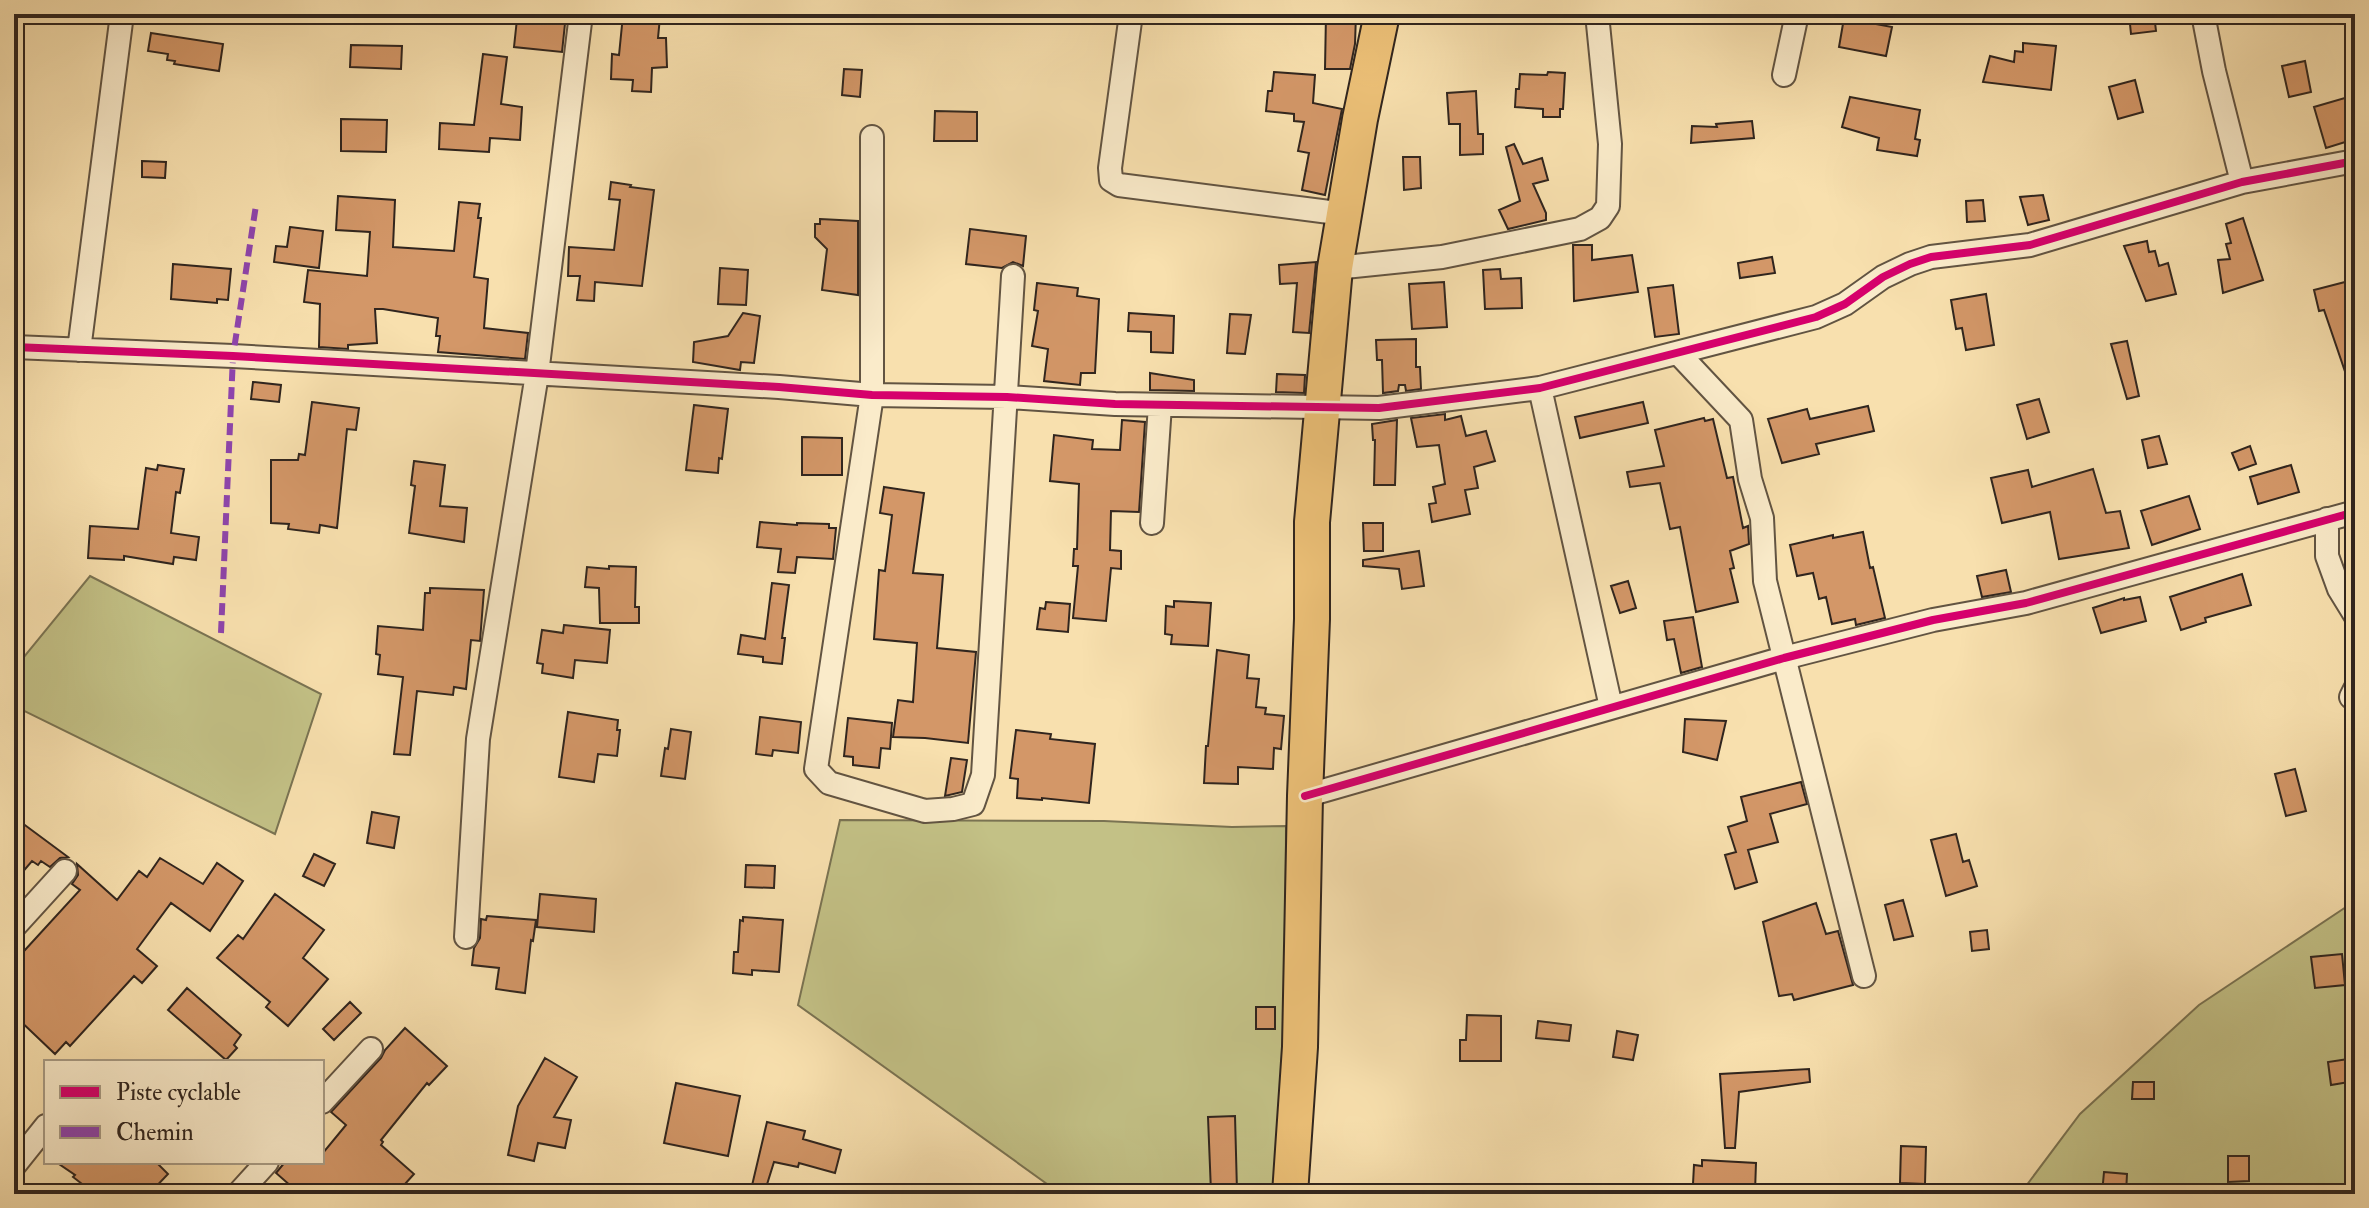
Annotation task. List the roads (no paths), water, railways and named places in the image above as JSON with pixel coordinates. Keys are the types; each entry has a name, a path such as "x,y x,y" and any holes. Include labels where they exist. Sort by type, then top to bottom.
{"highway":[{"path":"1290,1194 1300,1047 1312,522 1335,268 1360,119 1382,14"}],"street":[{"path":"79,350 122,14"},
{"path":"466,937 478,739 537,374 581,14"},
{"path":"1131,14 1110,168 1111,180 1119,185 1345,214"},
{"path":"1335,268 1442,257 1580,229 1600,218 1608,206 1610,144 1597,14"},
{"path":"1784,75 1797,14"},
{"path":"2203,14 2242,182"},
{"path":"872,137 872,395 816,769 829,783 925,811 973,804 983,775 1013,276"},
{"path":"14,347 248,357 872,395 1007,397 1160,405 1379,408 1540,388 1679,354 1816,317 1845,304 1883,277 1931,257 2030,245 2242,182 2355,161"},
{"path":"1679,354 1741,420 1750,479 1762,518 1765,581 1864,976"},
{"path":"1540,388 1611,707"},
{"path":"1152,523 1160,405"},
{"path":"1305,796 1784,658 1933,620 2026,603 2355,512"},
{"path":"2327,519 2327,556 2344,601 2355,615"},
{"path":"14,927 65,871"},
{"path":"324,1100 371,1049"},
{"path":"14,1166 44,1128"},
{"path":"238,1194 265,1164"}]}
